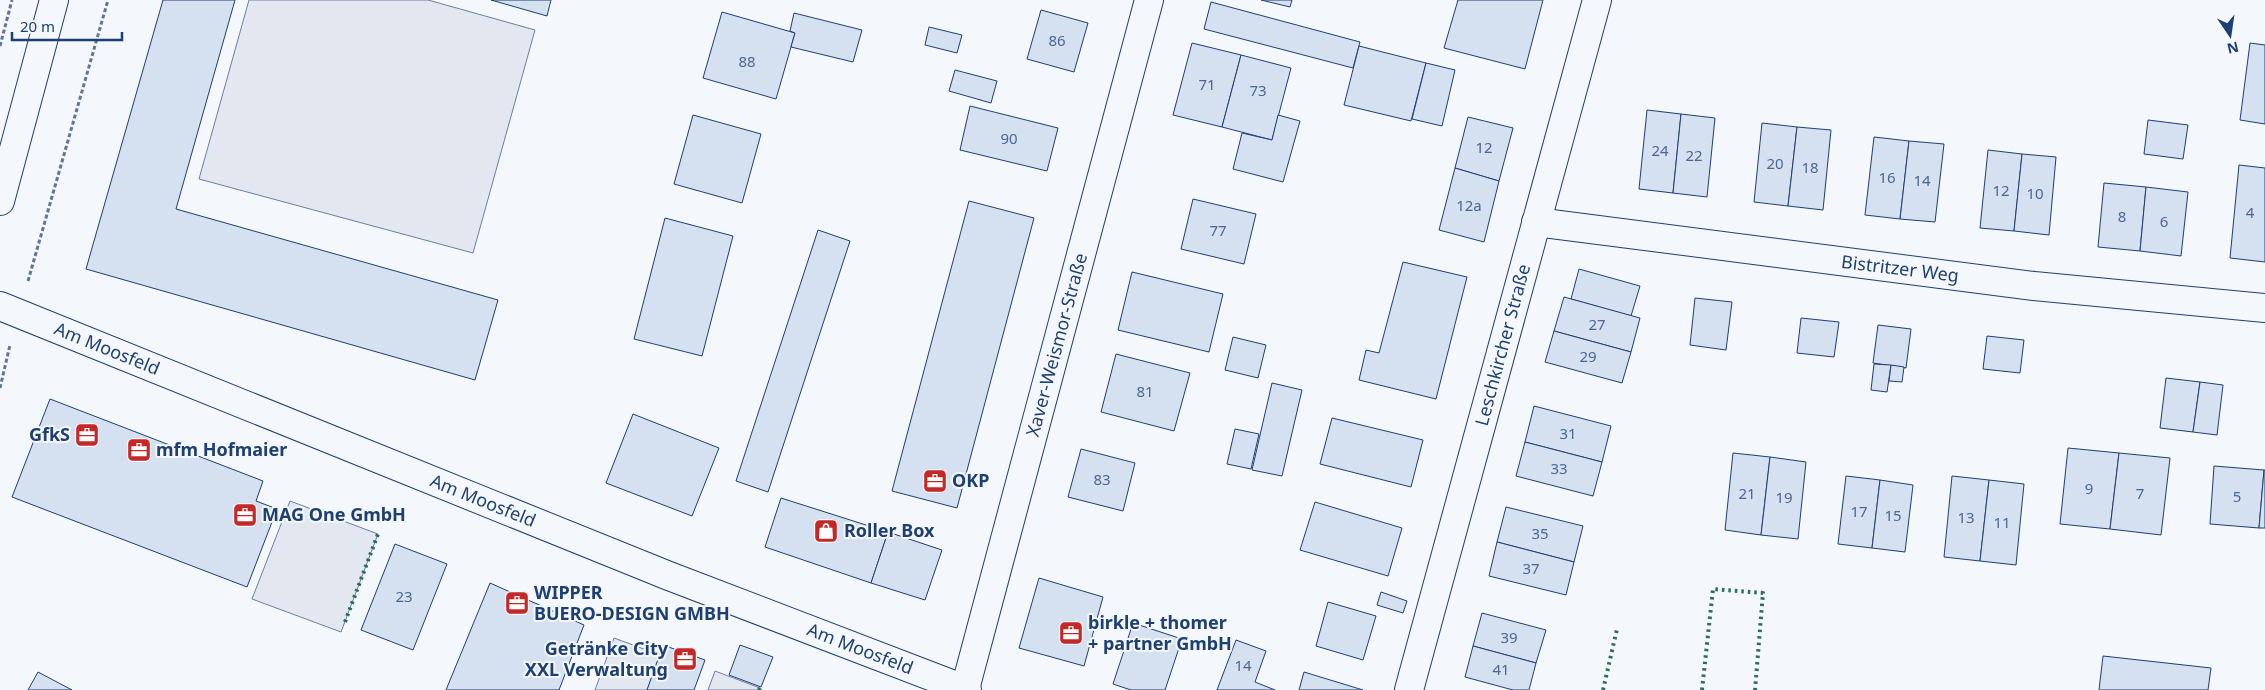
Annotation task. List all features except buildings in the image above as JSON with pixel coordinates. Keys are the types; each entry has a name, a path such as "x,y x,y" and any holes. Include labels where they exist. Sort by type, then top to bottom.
{"street":[{"path":"0,201 54,0"},
{"name":"Xaver-Weismor-Straße","path":"966,690 1149,0"},
{"name":"Leschkircher Straße","path":"1409,690 1597,0"},
{"name":"Bistritzer Weg","path":"1536,222 2034,286 2265,308"},
{"name":"Am Moosfeld","path":"9,310 660,573 966,690"}],"path":[{"path":"0,46 12,0"},
{"path":"0,388 9,310 66,144 108,0"}],"shaded area":[{"path":"249,0 428,0 535,30 473,253 199,179"},
{"path":"290,501 378,534 341,632 252,599"},
{"path":"614,638 660,655 647,690 595,690"},
{"path":"715,671 760,688 759,690 708,690"}],"hedge":[{"path":"345,622 378,534"},
{"path":"1702,690 1713,589 1763,593 1755,690"},
{"path":"1603,690 1617,629"}],"place":[{"name":"GfkS","path":"87,435"},
{"name":"mfm Hofmaier","path":"139,450"},
{"name":"OKP","path":"935,481"},
{"name":"MAG One GmbH","path":"245,515"},
{"name":"Roller Box","path":"826,531"},
{"name":"WIPPER BUERO-DESIGN GMBH","path":"517,603"},
{"name":"birkle + thomer + partner GmbH","path":"1071,633"},
{"name":"Getränke City XXL Verwaltung","path":"685,659"}]}
